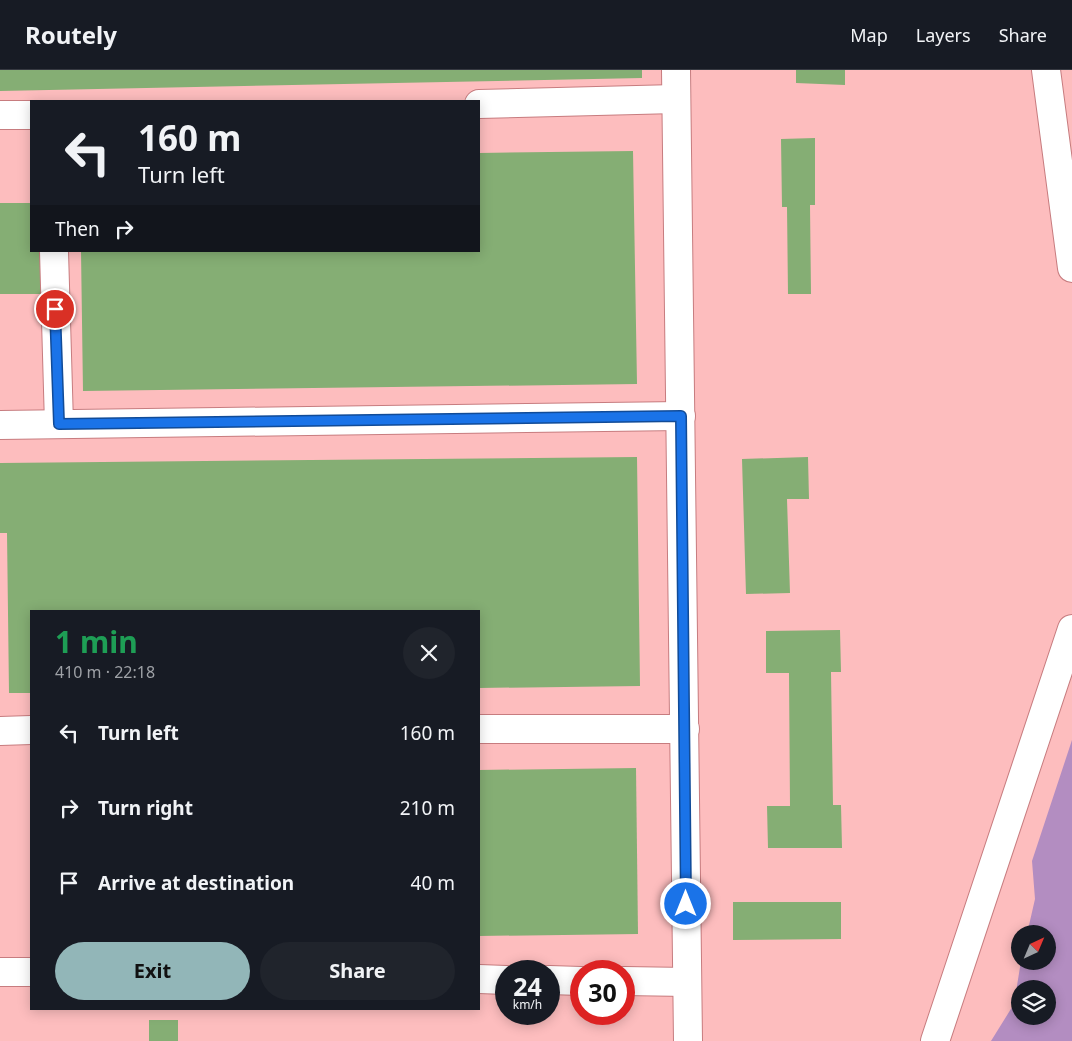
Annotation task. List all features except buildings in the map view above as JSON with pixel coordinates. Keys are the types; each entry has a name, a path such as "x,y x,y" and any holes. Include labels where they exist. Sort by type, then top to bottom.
{"street":[{"path":"676,70 688,1041"},
{"path":"1046,70 1072,268"},
{"path":"480,104 676,99"},
{"path":"0,115 30,114"},
{"path":"54,252 59,424"},
{"path":"0,425 681,416"},
{"path":"935,1041 1072,629"},
{"path":"480,729 685,729"},
{"path":"0,730 30,730"},
{"path":"0,972 30,972"},
{"path":"480,979 495,980"},
{"path":"635,981 687,982"}],"shaded area":[{"path":"1072,740 1072,1041 991,1041 1011,1009 1011,1025 1056,1025 1056,980 1018,980 1020,970 1056,970 1056,925 1029,925 1035,899 1032,861"}],"route":[{"path":"55,309 59,424 681,416 686,904"}]}
